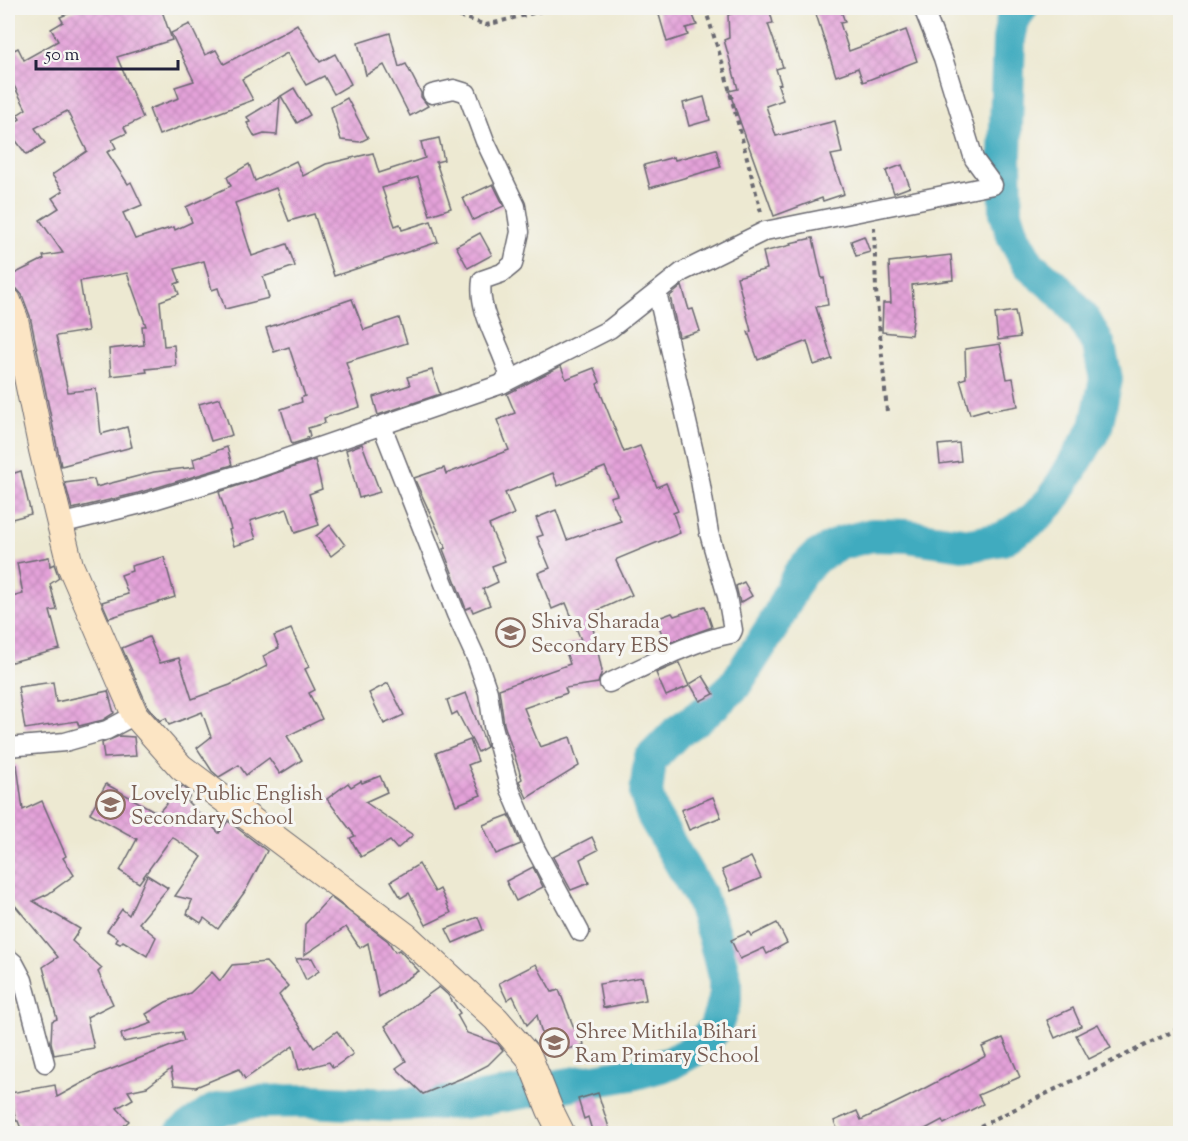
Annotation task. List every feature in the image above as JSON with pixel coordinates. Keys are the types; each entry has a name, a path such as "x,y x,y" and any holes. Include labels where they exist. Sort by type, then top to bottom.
{"street":[{"path":"60,524 152,501 502,384 610,329 682,272 765,231 993,185 974,159 943,58 924,8"},
{"path":"432,94 454,89 467,93 485,141 516,206 519,232 513,264 502,273 482,280 480,293 509,375 502,384"},
{"path":"609,683 674,652 716,636 731,633 733,630 727,596 709,533 699,474 657,292"},
{"path":"8,301 15,319 42,450 70,565 135,715 181,766 406,936 496,1019 529,1057 562,1134"},
{"path":"382,426 456,614 477,660 488,692 493,726 510,789 535,848 580,932"},
{"path":"8,747 65,742 107,730 135,715"},
{"path":"8,958 14,963 23,980 45,1063"}],"path":[{"path":"393,12 405,8"},
{"path":"434,8 486,25 553,8"},
{"path":"705,8 723,65 765,231"},
{"path":"874,208 876,290 887,412"},
{"path":"964,1134 1180,1028"}],"building":[{"path":"82,8 161,8 172,40 117,57 143,118 124,127 127,133 112,140 116,148 107,152 128,184 131,182 142,205 123,213 135,239 174,227 175,230 192,222 186,207 231,186 227,177 249,164 255,181 296,161 303,176 326,164 373,153 379,173 425,158 421,142 439,138 444,160 436,162 451,208 430,215 418,177 382,188 395,226 400,224 402,230 431,221 438,242 334,276 314,214 289,221 276,188 235,203 252,256 287,244 295,266 263,277 269,298 225,309 218,288 212,290 204,261 175,269 180,282 175,284 179,294 160,301 164,346 174,345 176,366 146,369 147,372 111,376 109,349 144,345 142,326 146,326 127,273 80,281 88,331 56,336 68,392 96,389 101,434 127,427 132,447 61,466 30,316 22,295 17,289 9,286 8,277 44,259 43,256 63,253 40,220 59,208 52,198 63,191 52,175 87,151 67,111 35,128 45,143 31,152 26,154 14,138 8,141 8,127 20,119 17,115 26,109 8,74 8,53 18,48 24,60 58,41 51,29 63,22 60,17"},
{"path":"657,8 690,8 697,25 686,28 688,35 667,42"},
{"path":"747,8 756,8 757,11 769,8 773,23 768,24 783,67 776,69 783,100 766,106 776,136 835,121 842,153 831,155 844,194 823,201 822,198 774,216 729,91 738,89 724,40 729,38 728,15"},
{"path":"814,8 840,8 845,22 840,23 849,51 906,30 917,61 863,82 858,68 836,76"},
{"path":"190,24 205,55 216,50 224,64 297,24 320,62 335,54 351,84 334,94 324,76 306,85 287,53 242,79 253,100 159,135 149,109 179,98 175,87 194,81 171,33"},
{"path":"390,33 399,67 406,64 421,97 428,106 410,116 384,65 366,75 358,43"},
{"path":"294,88 310,115 297,123 281,96"},
{"path":"280,97 277,135 264,134 255,137 247,123 250,122 247,117"},
{"path":"704,97 710,120 689,126 683,103"},
{"path":"347,98 368,138 360,142 341,140 331,107"},
{"path":"716,149 721,167 650,188 644,165 674,157 675,160"},
{"path":"902,165 910,187 894,193 886,171"},
{"path":"493,184 504,206 473,220 463,198"},
{"path":"480,233 492,255 468,268 456,246"},
{"path":"864,236 870,252 856,256 851,241"},
{"path":"813,238 822,279 824,278 828,305 816,307 832,359 814,365 807,341 758,360 748,332 751,331 737,277 767,269 763,252"},
{"path":"951,255 953,280 912,285 914,312 911,335 882,332 883,303 891,303 889,262"},
{"path":"682,286 689,310 693,309 700,331 679,337 670,296"},
{"path":"352,299 364,330 399,318 407,343 346,362 360,407 324,418 325,423 308,428 310,436 307,437 308,439 292,444 281,409 302,402 301,398 305,396 289,347 274,352 266,328"},
{"path":"1015,311 1020,337 998,340 995,314"},
{"path":"1000,344 1007,379 1013,378 1018,406 989,411 988,409 970,414 960,380 966,378 965,349"},
{"path":"561,366 566,379 594,368 600,382 597,384 624,452 640,446 657,487 666,483 678,511 673,513 680,533 617,559 632,595 590,614 602,671 598,683 565,688 567,693 524,708 540,747 570,737 579,766 527,798 519,781 522,779 504,724 499,689 570,664 564,646 581,640 566,603 552,609 538,573 550,568 537,537 543,535 536,518 556,510 567,540 621,521 610,497 617,495 605,467 558,486 553,473 505,493 514,514 489,525 505,561 492,566 498,582 483,589 490,605 473,612 471,607 466,609 443,549 446,548 414,478 444,468 446,474 509,450 497,420 515,413 507,394"},
{"path":"432,370 440,394 378,415 373,397 410,385 407,377"},
{"path":"220,398 232,435 211,441 199,404"},
{"path":"959,443 961,461 940,464 938,445"},
{"path":"362,444 380,492 359,498 346,450"},
{"path":"227,447 232,465 138,493 72,509 65,483 94,479 96,487 154,472 195,467 193,459"},
{"path":"315,460 322,489 309,494 319,525 295,533 287,509 250,521 256,539 234,546 219,492"},
{"path":"21,471 31,514 8,520 8,475"},
{"path":"330,525 345,545 331,556 316,536"},
{"path":"49,557 50,566 54,564 59,578 50,584 57,610 50,611 60,649 8,663 8,598 23,594 17,563"},
{"path":"164,557 175,597 109,618 102,602 128,594 121,575 132,571 131,566"},
{"path":"744,582 752,596 740,603 736,586"},
{"path":"705,606 712,627 666,644 656,619"},
{"path":"291,629 309,667 305,669 315,690 309,693 322,719 287,736 302,760 280,774 269,758 246,775 239,765 219,777 212,771 197,748 211,737 202,712 169,725 166,718 160,721 148,707 122,648 149,637 160,663 179,658 192,699 230,685 267,666 263,656 279,648 274,636"},
{"path":"679,663 689,686 666,696 656,673"},
{"path":"703,676 714,694 700,701 690,684"},
{"path":"53,682 56,702 108,691 114,713 103,720 79,726 77,721 25,729 18,687"},
{"path":"388,683 404,715 384,724 369,693"},
{"path":"466,693 487,747 478,752 457,712 452,715 447,700"},
{"path":"119,736 134,737 136,756 104,758 102,743"},
{"path":"470,740 478,761 468,765 481,795 456,805 436,753"},
{"path":"8,765 17,765 23,810 42,801 66,856 63,858 74,875 48,894 33,901 80,929 72,941 102,968 98,972 113,1004 87,1017 94,1048 54,1055 51,1042 52,1021 57,1019 43,967 58,957 8,897"},
{"path":"380,776 387,792 365,802 413,835 397,849 390,841 361,857 350,838 355,836 327,799 348,783 351,787 361,781 362,783"},
{"path":"106,784 158,813 182,786 191,793 187,801 219,833 228,821 267,851 246,890 218,929 204,918 201,923 187,914 192,900 175,896 202,857 172,837 139,883 120,871 137,839 90,813"},
{"path":"713,797 721,817 689,830 681,810"},
{"path":"509,815 521,844 496,854 483,825"},
{"path":"592,837 598,850 580,859 589,883 571,890 553,857"},
{"path":"751,857 761,878 731,891 722,870"},
{"path":"419,864 435,892 440,889 451,913 426,925 409,893 401,898 391,881"},
{"path":"533,867 543,887 516,901 506,881"},
{"path":"147,875 168,888 139,923 156,937 147,956 123,941 120,944 116,942 118,938 107,931 122,909 129,915"},
{"path":"330,897 388,941 395,952 399,950 419,971 379,997 368,943 360,948 346,927 304,955 305,924"},
{"path":"478,917 483,930 453,943 446,929"},
{"path":"777,923 787,943 767,954 764,948 740,959 731,940 749,932 751,936"},
{"path":"312,958 319,971 306,980 296,959"},
{"path":"266,962 288,986 279,995 314,1048 337,1031 353,1054 333,1068 329,1062 299,1070 293,1046 245,1079 239,1069 196,1087 174,1085 171,1069 147,1087 128,1091 133,1099 117,1108 129,1121 115,1134 23,1134 16,1121 10,1093 55,1085 57,1097 99,1074 184,1041 181,1032 123,1042 121,1034 152,1023 146,1014 166,1002 190,993 212,972 220,981 232,965"},
{"path":"536,964 552,992 559,990 574,1028 580,1027 584,1045 547,1054 537,1015 527,1025 513,996 507,1000 499,983"},
{"path":"642,977 646,1000 603,1008 599,984"},
{"path":"439,987 448,995 460,1013 457,1015 467,1033 498,1044 503,1050 488,1065 423,1094 396,1068 406,1061 385,1026"},
{"path":"1073,1008 1081,1026 1055,1038 1047,1020"},
{"path":"1098,1024 1111,1048 1089,1059 1076,1035"},
{"path":"1003,1038 1020,1077 978,1095 983,1104 944,1124 942,1120 916,1134 834,1134 838,1131 834,1121 857,1111 861,1120 908,1097 986,1056 982,1047"},
{"path":"598,1093 611,1134 593,1134 588,1117 584,1119 578,1099"}],"waterway":[{"path":"181,1134 214,1111 251,1102 312,1101 390,1105 463,1102 631,1074 671,1063 694,1050 715,1029 725,1000 725,980 714,936 701,898 653,815 646,794 650,760 677,732 707,711 735,685 776,621 799,574 816,557 841,543 872,535 907,536 970,545 1002,539 1034,519 1053,499 1096,427 1106,379 1099,346 1083,318 1059,290 1029,265 1014,238 1006,213 1005,156 1009,39 1013,19 1021,8"}],"place":[{"name":"Shiva Sharada Secondary EBS","path":"510,633"},
{"name":"Lovely Public English Secondary School","path":"110,805"},
{"name":"Shree Mithila Bihari Ram Primary School","path":"554,1043"}]}
